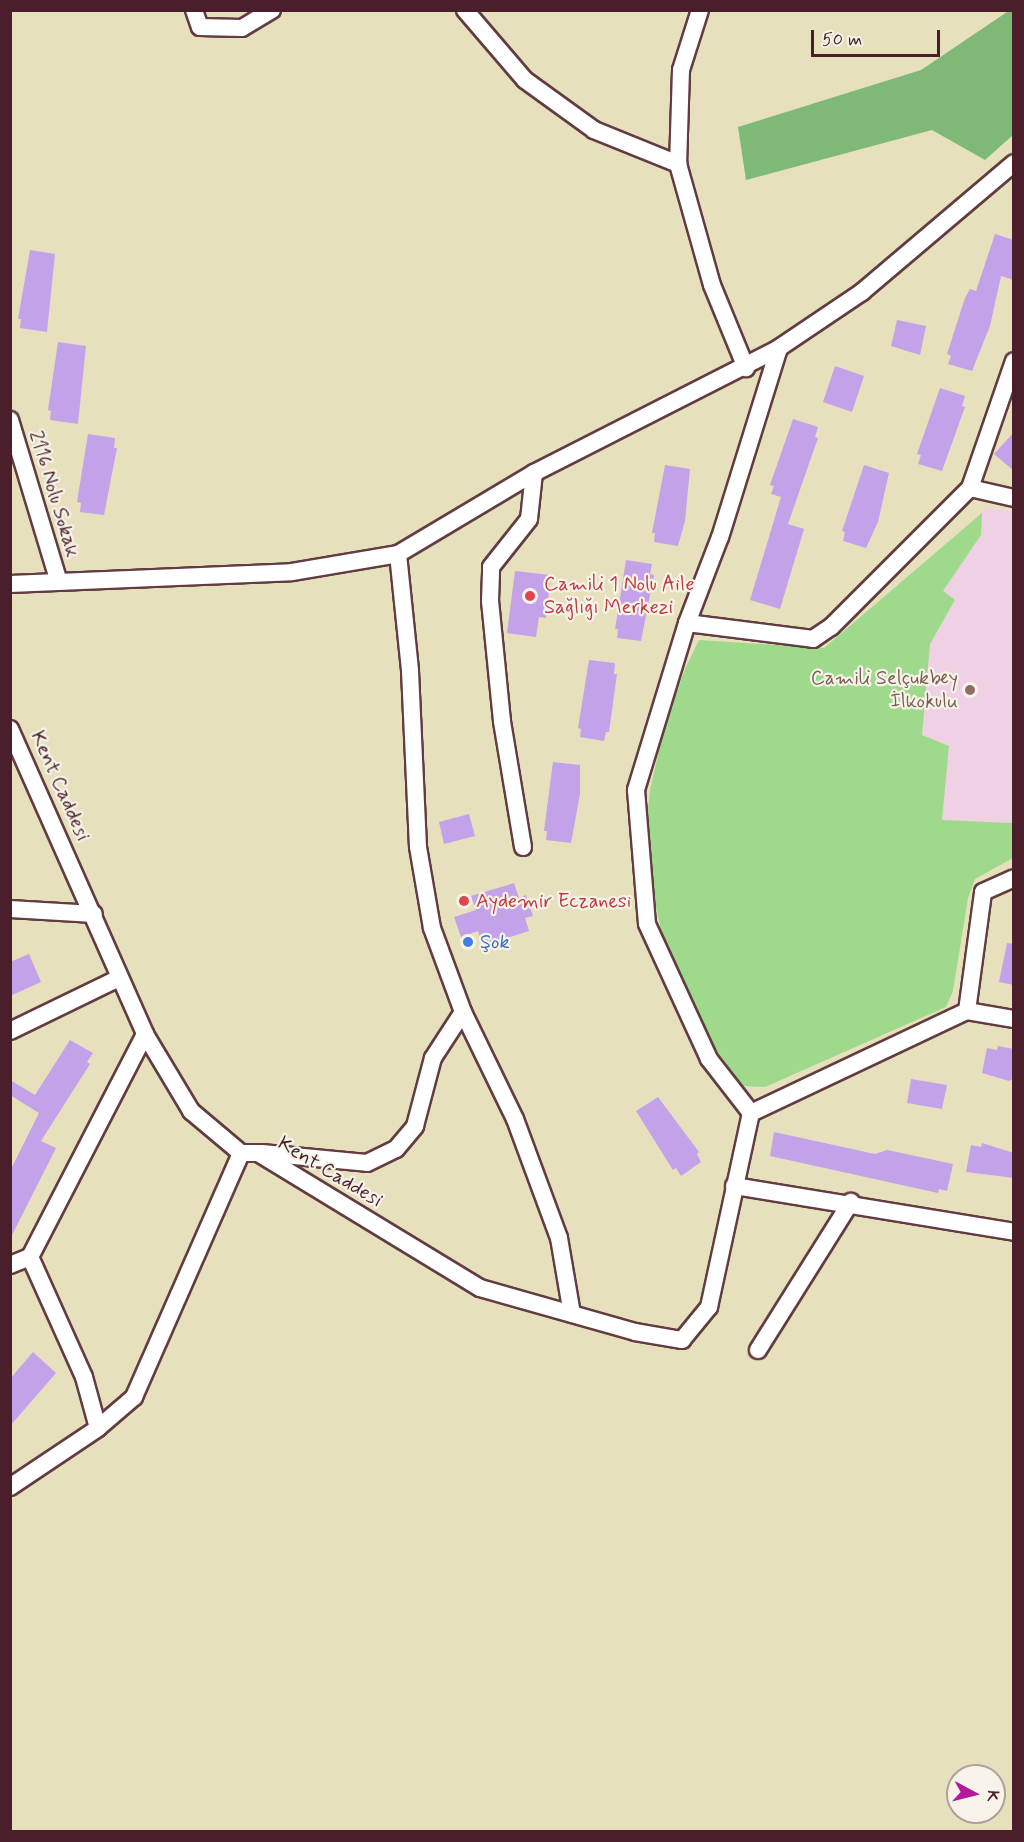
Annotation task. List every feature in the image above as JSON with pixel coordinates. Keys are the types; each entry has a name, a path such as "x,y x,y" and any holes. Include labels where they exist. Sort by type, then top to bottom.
{"street":[{"path":"194,10 200,27 242,28 272,10"},
{"path":"465,10 525,80 594,129 678,165"},
{"path":"700,10 681,70 678,165 712,285 746,368"},
{"path":"10,584 58,579 292,572 398,554 534,473 746,368 779,348 862,292 1014,163"},
{"path":"752,1113 709,1059 647,924 636,790 687,623 720,537 779,348"},
{"path":"687,623 813,639 831,627 970,488 1014,361"},
{"name":"2116 Nolu Sokak","path":"10,420 58,579"},
{"path":"523,847 502,721 490,590 491,567 529,519 534,473"},
{"path":"970,488 1014,498"},
{"path":"398,554 410,672 418,847 432,928 463,1012 515,1119 559,1238 572,1314"},
{"name":"Kent Caddesi","path":"10,729 94,914 144,1034 191,1111 241,1153 258,1153 480,1288 572,1314 681,1340 709,1307 735,1186"},
{"path":"967,1011 983,892 1014,878"},
{"path":"10,909 94,914"},
{"path":"10,1031 119,978"},
{"path":"752,1113 967,1011 1014,1019"},
{"path":"258,1153 367,1163 396,1149 415,1126 433,1058 463,1012"},
{"path":"10,1265 30,1257 144,1034"},
{"path":"752,1113 735,1186 851,1202 1014,1232"},
{"path":"10,1487 98,1428 134,1397 241,1153"},
{"path":"758,1350 851,1202"},
{"path":"30,1257 84,1377 98,1428"}],"shaded area":[{"name":"Camili Selçukbey İlkokulu","path":"987,508 1013,511 1013,823 942,820 949,746 922,735 930,644 955,601 942,591 981,535 982,513"}],"green space":[{"path":"1010,10 1014,11 1013,135 985,160 932,130 746,180 738,127 921,70"},
{"path":"982,513 981,535 943,591 955,600 930,644 922,735 949,746 942,820 1013,823 1013,858 975,879 968,898 953,991 946,1007 765,1087 743,1086 705,1034 665,947 651,885 647,822 650,790 664,728 685,669 699,640 824,648"}],"building":[{"path":"995,234 1014,240 1014,280 1001,276 990,326 972,371 948,364 951,356 947,354 965,298 970,289 976,291"},
{"path":"30,250 55,254 47,332 20,328 21,319 18,319"},
{"path":"897,320 926,326 920,355 891,346"},
{"path":"58,342 86,346 78,424 50,420 51,411 48,410"},
{"path":"835,366 864,376 852,412 823,402"},
{"path":"940,388 965,396 962,406 965,407 942,471 918,464 921,455 917,454"},
{"path":"793,419 818,427 815,437 818,438 788,524 804,529 780,609 750,600 781,497 771,494 774,486 770,485"},
{"path":"1014,432 1014,471 994,454"},
{"path":"88,434 115,438 114,448 117,448 104,515 80,512 81,503 77,502"},
{"path":"665,465 690,469 685,521 678,546 654,542 655,533 652,533"},
{"path":"864,465 889,473 878,522 866,548 843,541 845,532 842,531"},
{"path":"626,560 652,564 650,574 654,575 641,641 617,638 618,629 615,629"},
{"name":"Camili 1 Nolu Aile Sağlığı Merkezi","path":"515,571 551,575 546,618 539,617 536,637 507,633"},
{"path":"589,660 615,663 614,674 617,674 609,732 606,732 604,741 580,737 581,729 578,728"},
{"path":"553,762 580,765 580,794 571,843 546,840 547,831 544,831"},
{"path":"469,814 475,836 444,844 439,822"},
{"path":"514,883 519,898 526,895 533,916 525,918 529,931 483,946 478,931 461,937 454,917 476,910 471,896"},
{"path":"1007,943 1014,944 1014,985 999,982"},
{"path":"29,954 41,982 10,996 10,962"},
{"path":"70,1040 93,1053 87,1062 90,1064 41,1141 56,1148 10,1239 10,1171 39,1113 10,1095 10,1080 35,1095"},
{"path":"998,1046 1014,1049 1014,1078 1009,1081 982,1073 987,1048 997,1050"},
{"path":"911,1079 947,1085 942,1109 907,1103"},
{"path":"658,1097 699,1152 697,1154 701,1162 681,1176 676,1168 673,1170 636,1111"},
{"path":"774,1132 875,1154 887,1150 953,1164 947,1191 939,1189 938,1193 770,1156"},
{"path":"982,1143 1014,1153 1014,1178 966,1172 971,1145 981,1147"},
{"path":"33,1352 56,1373 10,1426 10,1379"}],"place":[{"name":"Camili 1 Nolu Aile Sağlığı Merkezi","path":"530,596"},
{"name":"Camili Selçukbey İlkokulu","path":"970,690"},
{"name":"Aydemir Eczanesi","path":"464,901"},
{"name":"Şok","path":"468,942"}]}
